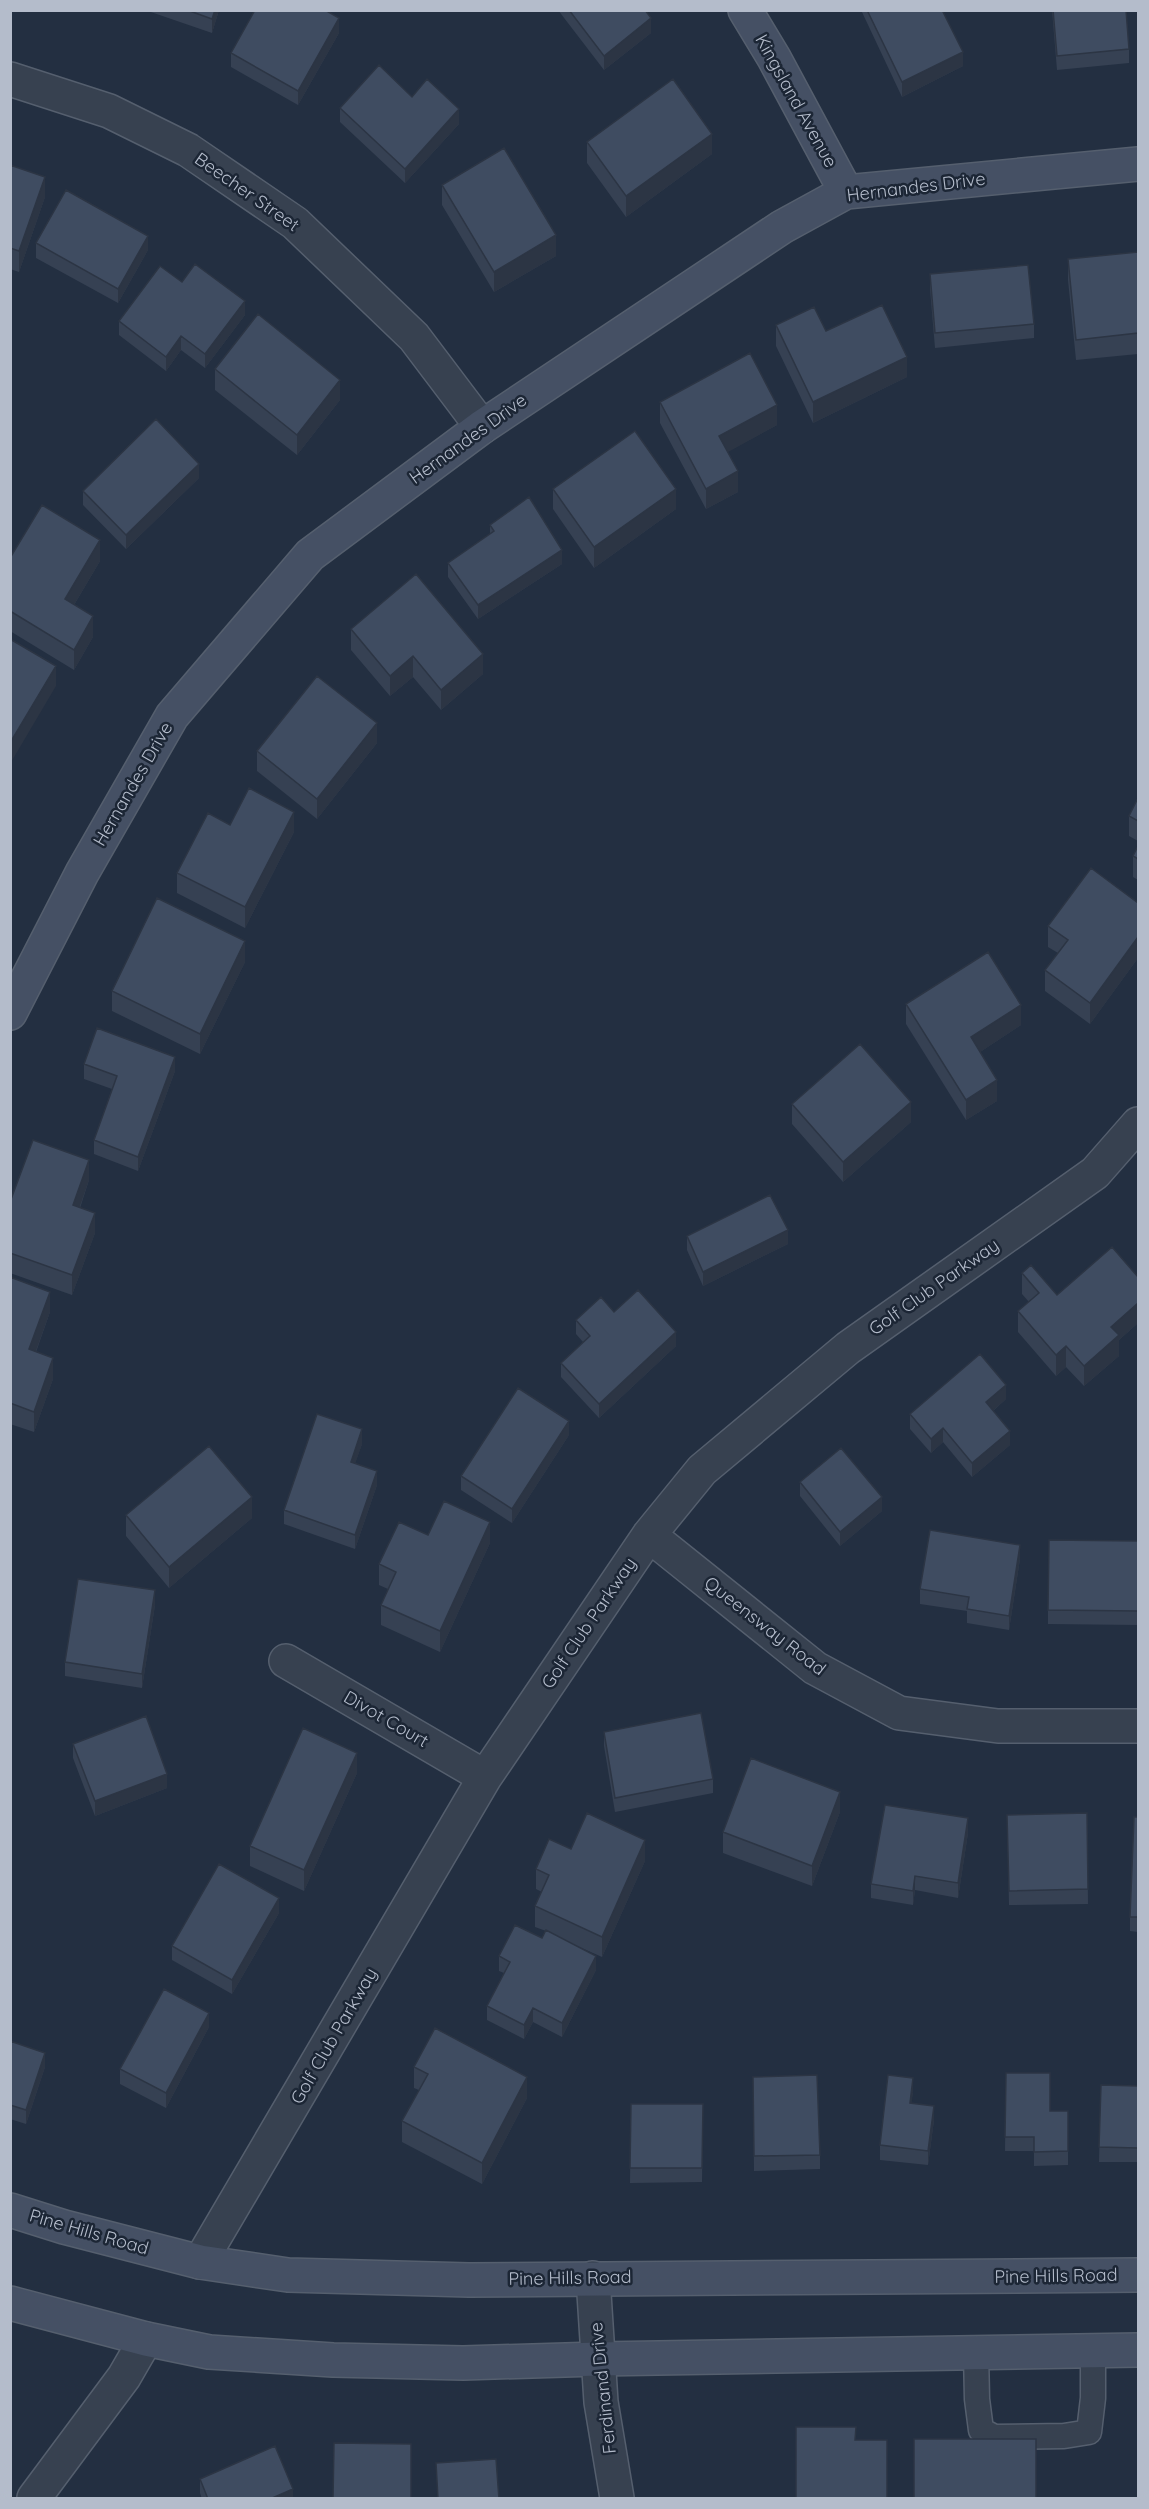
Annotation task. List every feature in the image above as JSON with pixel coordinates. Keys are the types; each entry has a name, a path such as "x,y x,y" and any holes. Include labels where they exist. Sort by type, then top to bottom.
{"main road":[{"name":"Kingsland Avenue","path":"745,10 774,58 846,192"},
{"name":"Hernandes Drive","path":"10,1013 82,873 172,716 310,555 482,427 782,226 846,192 1138,164"},
{"name":"Pine Hills Road","path":"10,2210 64,2227 200,2262 288,2275 469,2280 593,2277 1138,2275"},
{"path":"10,2303 146,2339 210,2352 333,2360 463,2363 1138,2350"}],"street":[{"name":"Beecher Street","path":"10,79 109,111 188,150 295,223 414,337 455,388 482,427"},
{"name":"Golf Club Parkway","path":"200,2262 485,1778 649,1535 702,1470 848,1348 1095,1173 1138,1124"},
{"name":"Queensway Road","path":"649,1535 815,1668 899,1713 998,1726 1138,1726"},
{"name":"Divot Court","path":"286,1661 485,1778"},
{"name":"Ferdinand Drive","path":"593,2277 601,2402 617,2499"},
{"path":"34,2499 124,2377 146,2339"}],"lane":[{"path":"976,2353 977,2398 981,2430 994,2437 1064,2436 1089,2432 1093,2398 1093,2350"}],"building":[{"path":"187,10 215,10 212,19"},
{"path":"255,10 325,10 339,18 298,91 231,53"},
{"path":"569,10 645,10 651,18 604,56"},
{"path":"867,10 942,10 963,52 902,82"},
{"path":"1053,10 1126,10 1129,49 1057,56"},
{"path":"379,65 412,97 427,79 459,109 405,169 340,108"},
{"path":"673,79 712,134 626,196 587,142"},
{"path":"504,148 556,235 494,272 442,185"},
{"path":"10,165 45,177 19,251 10,248"},
{"path":"66,190 148,236 118,289 36,243"},
{"path":"1138,252 1138,333 1076,340 1068,259"},
{"path":"195,264 245,301 205,354 181,336 166,357 119,321 160,266 182,282"},
{"path":"1028,265 1034,324 935,333 930,274"},
{"path":"882,305 907,357 813,402 776,325 814,307 826,331"},
{"path":"258,314 340,380 297,435 215,369"},
{"path":"750,353 777,405 719,436 738,471 706,489 660,402"},
{"path":"156,419 199,464 126,535 83,491"},
{"path":"635,431 676,489 594,547 553,489"},
{"path":"529,497 562,550 478,605 448,563 494,531 490,525"},
{"path":"42,505 100,540 65,599 93,616 74,650 10,611 10,558"},
{"path":"416,574 483,654 441,690 413,656 390,676 351,629"},
{"path":"10,639 56,666 10,743"},
{"path":"317,676 377,723 317,799 257,751"},
{"path":"249,788 294,812 245,907 177,873 208,813 230,825"},
{"path":"1138,798 1138,821 1129,816"},
{"path":"1138,846 1138,859 1133,856"},
{"path":"1091,868 1138,903 1138,937 1090,1003 1045,970 1068,940 1048,926"},
{"path":"157,898 245,941 200,1034 112,991"},
{"path":"988,952 1021,1005 971,1037 997,1080 966,1100 906,1004"},
{"path":"97,1028 175,1057 138,1157 94,1140 117,1076 84,1064"},
{"path":"860,1044 911,1102 843,1162 792,1104"},
{"path":"33,1140 89,1160 73,1205 95,1213 72,1275 10,1253 10,1202"},
{"path":"770,1195 788,1230 703,1272 687,1236"},
{"path":"1112,1247 1138,1277 1138,1303 1111,1327 1119,1335 1084,1366 1066,1346 1056,1355 1018,1311 1039,1293 1022,1273 1031,1265 1057,1295"},
{"path":"10,1277 50,1292 29,1349 53,1358 34,1412 10,1403"},
{"path":"638,1290 676,1332 599,1404 561,1363 590,1336 576,1320 601,1297 614,1312"},
{"path":"980,1354 1006,1385 986,1402 1010,1431 972,1463 943,1428 931,1439 910,1414"},
{"path":"518,1388 569,1421 512,1509 461,1476"},
{"path":"317,1414 362,1429 351,1462 377,1471 355,1535 284,1510"},
{"path":"209,1446 252,1497 169,1567 126,1515"},
{"path":"841,1448 882,1497 840,1532 800,1482"},
{"path":"444,1501 490,1522 440,1631 381,1605 396,1572 379,1564 399,1522 428,1535"},
{"path":"930,1530 1020,1545 1009,1616 967,1609 969,1597 920,1589"},
{"path":"1049,1540 1138,1541 1138,1611 1048,1610"},
{"path":"78,1579 155,1590 142,1674 65,1662"},
{"path":"701,1713 713,1779 615,1798 604,1732"},
{"path":"146,1716 167,1774 95,1801 73,1744"},
{"path":"303,1728 357,1753 304,1870 250,1846"},
{"path":"751,1758 840,1792 812,1866 723,1832"},
{"path":"885,1805 968,1818 958,1883 915,1876 913,1891 871,1884"},
{"path":"587,1813 645,1840 602,1937 535,1906 549,1875 536,1869 549,1839 571,1849"},
{"path":"1087,1813 1088,1889 1009,1891 1007,1815"},
{"path":"1134,1817 1138,1817 1138,1917 1130,1917"},
{"path":"219,1864 279,1898 232,1980 172,1946"},
{"path":"515,1925 542,1938 546,1930 596,1956 562,2023 533,2008 524,2025 487,2006 510,1962 499,1956"},
{"path":"164,1989 209,2013 166,2093 120,2069"},
{"path":"435,2028 527,2077 482,2163 402,2121 428,2074 414,2067"},
{"path":"10,2041 45,2053 26,2110 10,2105"},
{"path":"1006,2073 1050,2073 1050,2111 1068,2111 1068,2151 1034,2152 1034,2137 1005,2137"},
{"path":"817,2075 820,2155 754,2156 753,2077"},
{"path":"888,2075 913,2078 910,2103 934,2106 928,2151 880,2145"},
{"path":"1101,2085 1138,2086 1138,2148 1099,2147"},
{"path":"631,2104 703,2104 702,2168 630,2168"},
{"path":"796,2427 856,2427 855,2440 887,2440 887,2499 796,2499"},
{"path":"914,2439 1036,2439 1036,2499 914,2499"},
{"path":"334,2443 411,2444 411,2499 333,2499"},
{"path":"275,2446 293,2489 270,2499 208,2499 200,2479"},
{"path":"496,2459 499,2499 438,2499 436,2463"}]}
